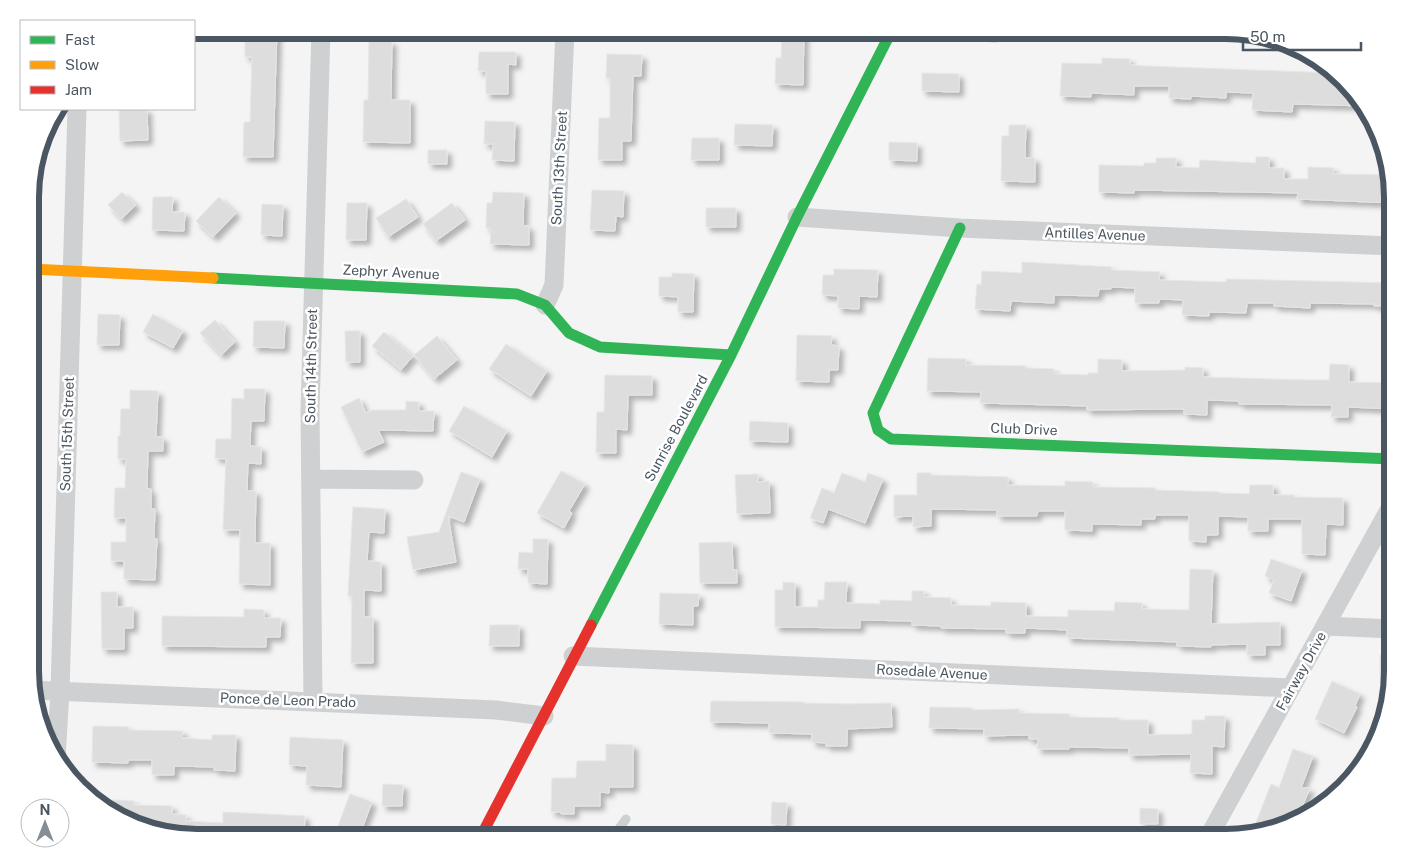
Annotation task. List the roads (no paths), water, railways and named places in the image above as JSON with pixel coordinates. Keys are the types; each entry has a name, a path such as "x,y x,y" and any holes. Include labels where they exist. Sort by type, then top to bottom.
{"street":[{"name":"South 14th Street","path":"313,701 310,410 321,39"},
{"name":"South 13th Street","path":"545,305 554,285 565,39"},
{"name":"Sunrise Boulevard","path":"485,829 731,355 887,39"},
{"name":"South 15th Street","path":"57,744 77,110"},
{"name":"Antilles Avenue","path":"798,217 960,228 1384,246"},
{"name":"Club Drive","path":"960,228 873,412 878,430 891,439 1384,458"},
{"name":"Zephyr Avenue","path":"39,269 517,294 545,305 570,333 600,347 731,355"},
{"path":"311,479 414,480"},
{"name":"Fairway Drive","path":"1213,829 1384,520"},
{"path":"1326,626 1384,629"},
{"name":"Rosedale Avenue","path":"573,656 1290,688"},
{"name":"Ponce de Leon Prado","path":"40,690 496,710 544,716"}],"lane":[{"path":"619,829 626,819"}]}
